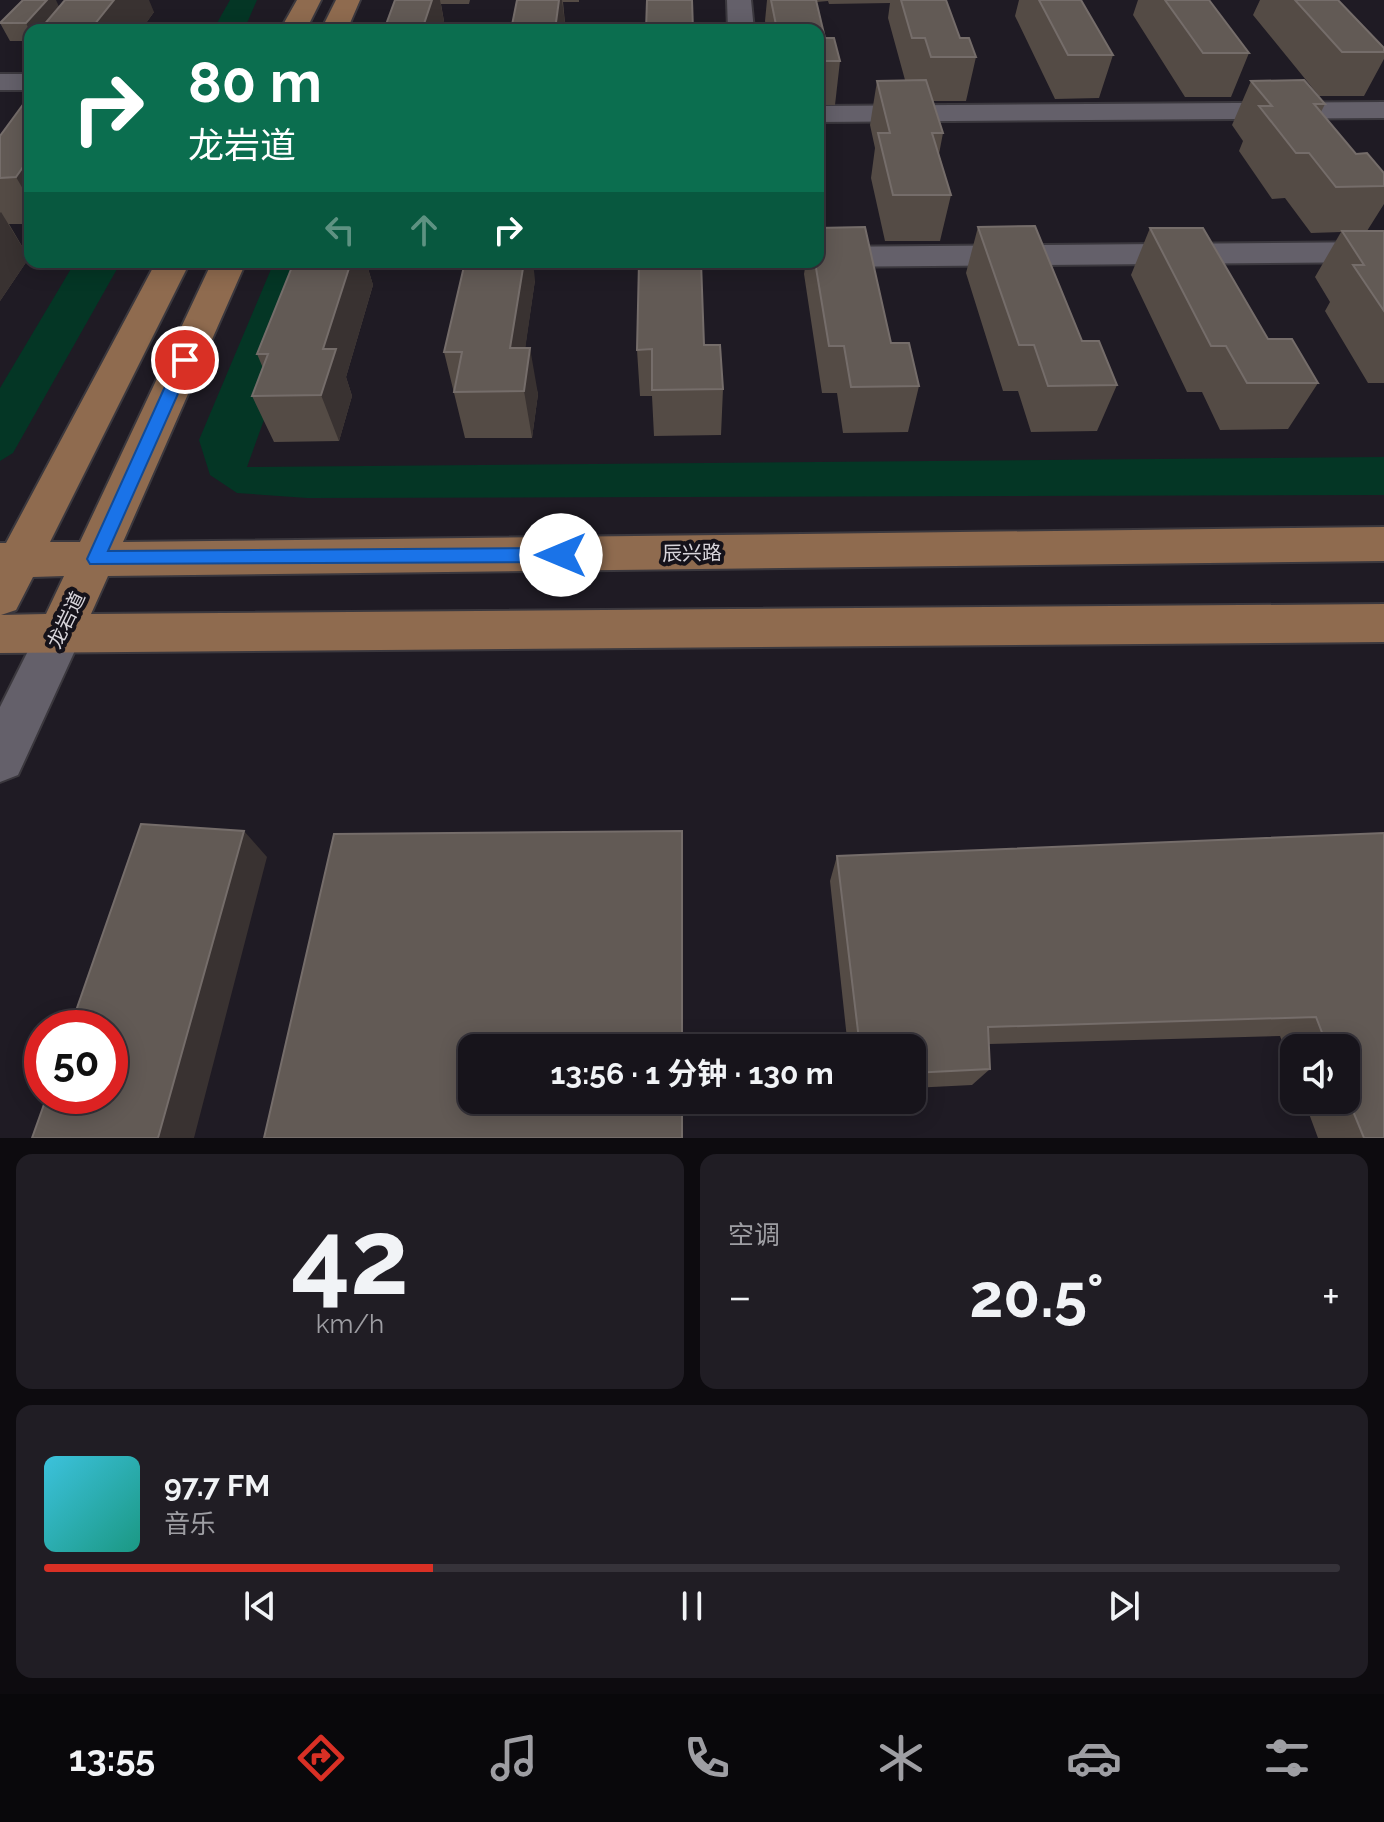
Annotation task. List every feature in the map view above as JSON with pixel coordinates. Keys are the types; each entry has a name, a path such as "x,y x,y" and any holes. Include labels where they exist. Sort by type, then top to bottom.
{"main road":[{"path":"296,24 309,0"},
{"path":"337,24 348,0"},
{"path":"6,572 170,268"},
{"name":"龙岩道","path":"60,633 226,268"},
{"name":"辰兴路","path":"6,572 96,559 1384,544"},
{"path":"0,634 1384,623"}],"street":[{"path":"739,0 741,24"},
{"path":"0,82 24,82"},
{"path":"824,114 1384,110"},
{"path":"824,257 1384,252"},
{"name":"龙岩道","path":"0,759 60,633"}],"green space":[{"path":"230,0 257,0 247,24 216,24"},
{"path":"71,268 118,268 13,453 0,461 0,388"},
{"path":"271,268 319,268 247,467 1384,457 1384,495 307,498 237,493 210,475 199,440"}],"building":[{"path":"23,0 47,0 26,23 0,23"},
{"path":"65,0 114,0 95,24 45,24"},
{"path":"395,0 432,0 424,24 386,24"},
{"path":"517,0 559,0 556,24 512,24"},
{"path":"647,0 692,0 693,24 646,24"},
{"path":"771,0 816,0 822,24 776,24"},
{"path":"901,0 946,0 960,38 969,38 976,57 931,57 925,38 912,38"},
{"path":"1039,0 1081,0 1113,55 1068,55"},
{"path":"1165,0 1209,0 1249,53 1203,53"},
{"path":"1295,0 1338,0 1384,48 1384,52 1342,52"},
{"path":"824,34 825,38 834,38 840,61 824,61"},
{"path":"926,80 943,133 932,133 951,195 893,195 878,133 890,133 877,81"},
{"path":"1304,80 1325,104 1314,104 1356,154 1367,153 1384,173 1384,186 1336,187 1309,153 1296,153 1259,106 1272,106 1251,81"},
{"path":"24,103 24,166 16,177 0,178 0,136"},
{"path":"1035,226 1082,341 1099,341 1117,385 1048,386 1034,345 1019,345 978,227"},
{"path":"865,227 891,343 909,343 919,386 851,387 844,346 829,346 816,268 824,268 824,228"},
{"path":"1150,228 1203,228 1268,339 1292,339 1318,383 1247,383 1226,346 1211,346"},
{"path":"1342,231 1384,231 1384,311 1353,265 1364,265"},
{"path":"292,268 349,268 323,349 336,349 321,395 252,396 268,354 257,354"},
{"path":"464,268 523,268 510,348 530,348 524,391 454,392 462,352 444,352"},
{"path":"639,268 701,268 704,345 720,345 723,389 652,390 652,349 637,350"},
{"path":"141,824 244,831 158,1138 32,1138 41,1114 128,1114 128,1010 76,1010"},
{"path":"682,831 682,1034 458,1034 458,1114 682,1114 682,1138 264,1138 334,834"},
{"path":"1384,833 1384,1138 1364,1138 1354,1114 1360,1114 1360,1034 1323,1034 1316,1017 988,1027 990,1069 926,1072 926,1034 858,1034 837,856"}],"route":[{"path":"185,360 96,559 561,555"}]}
